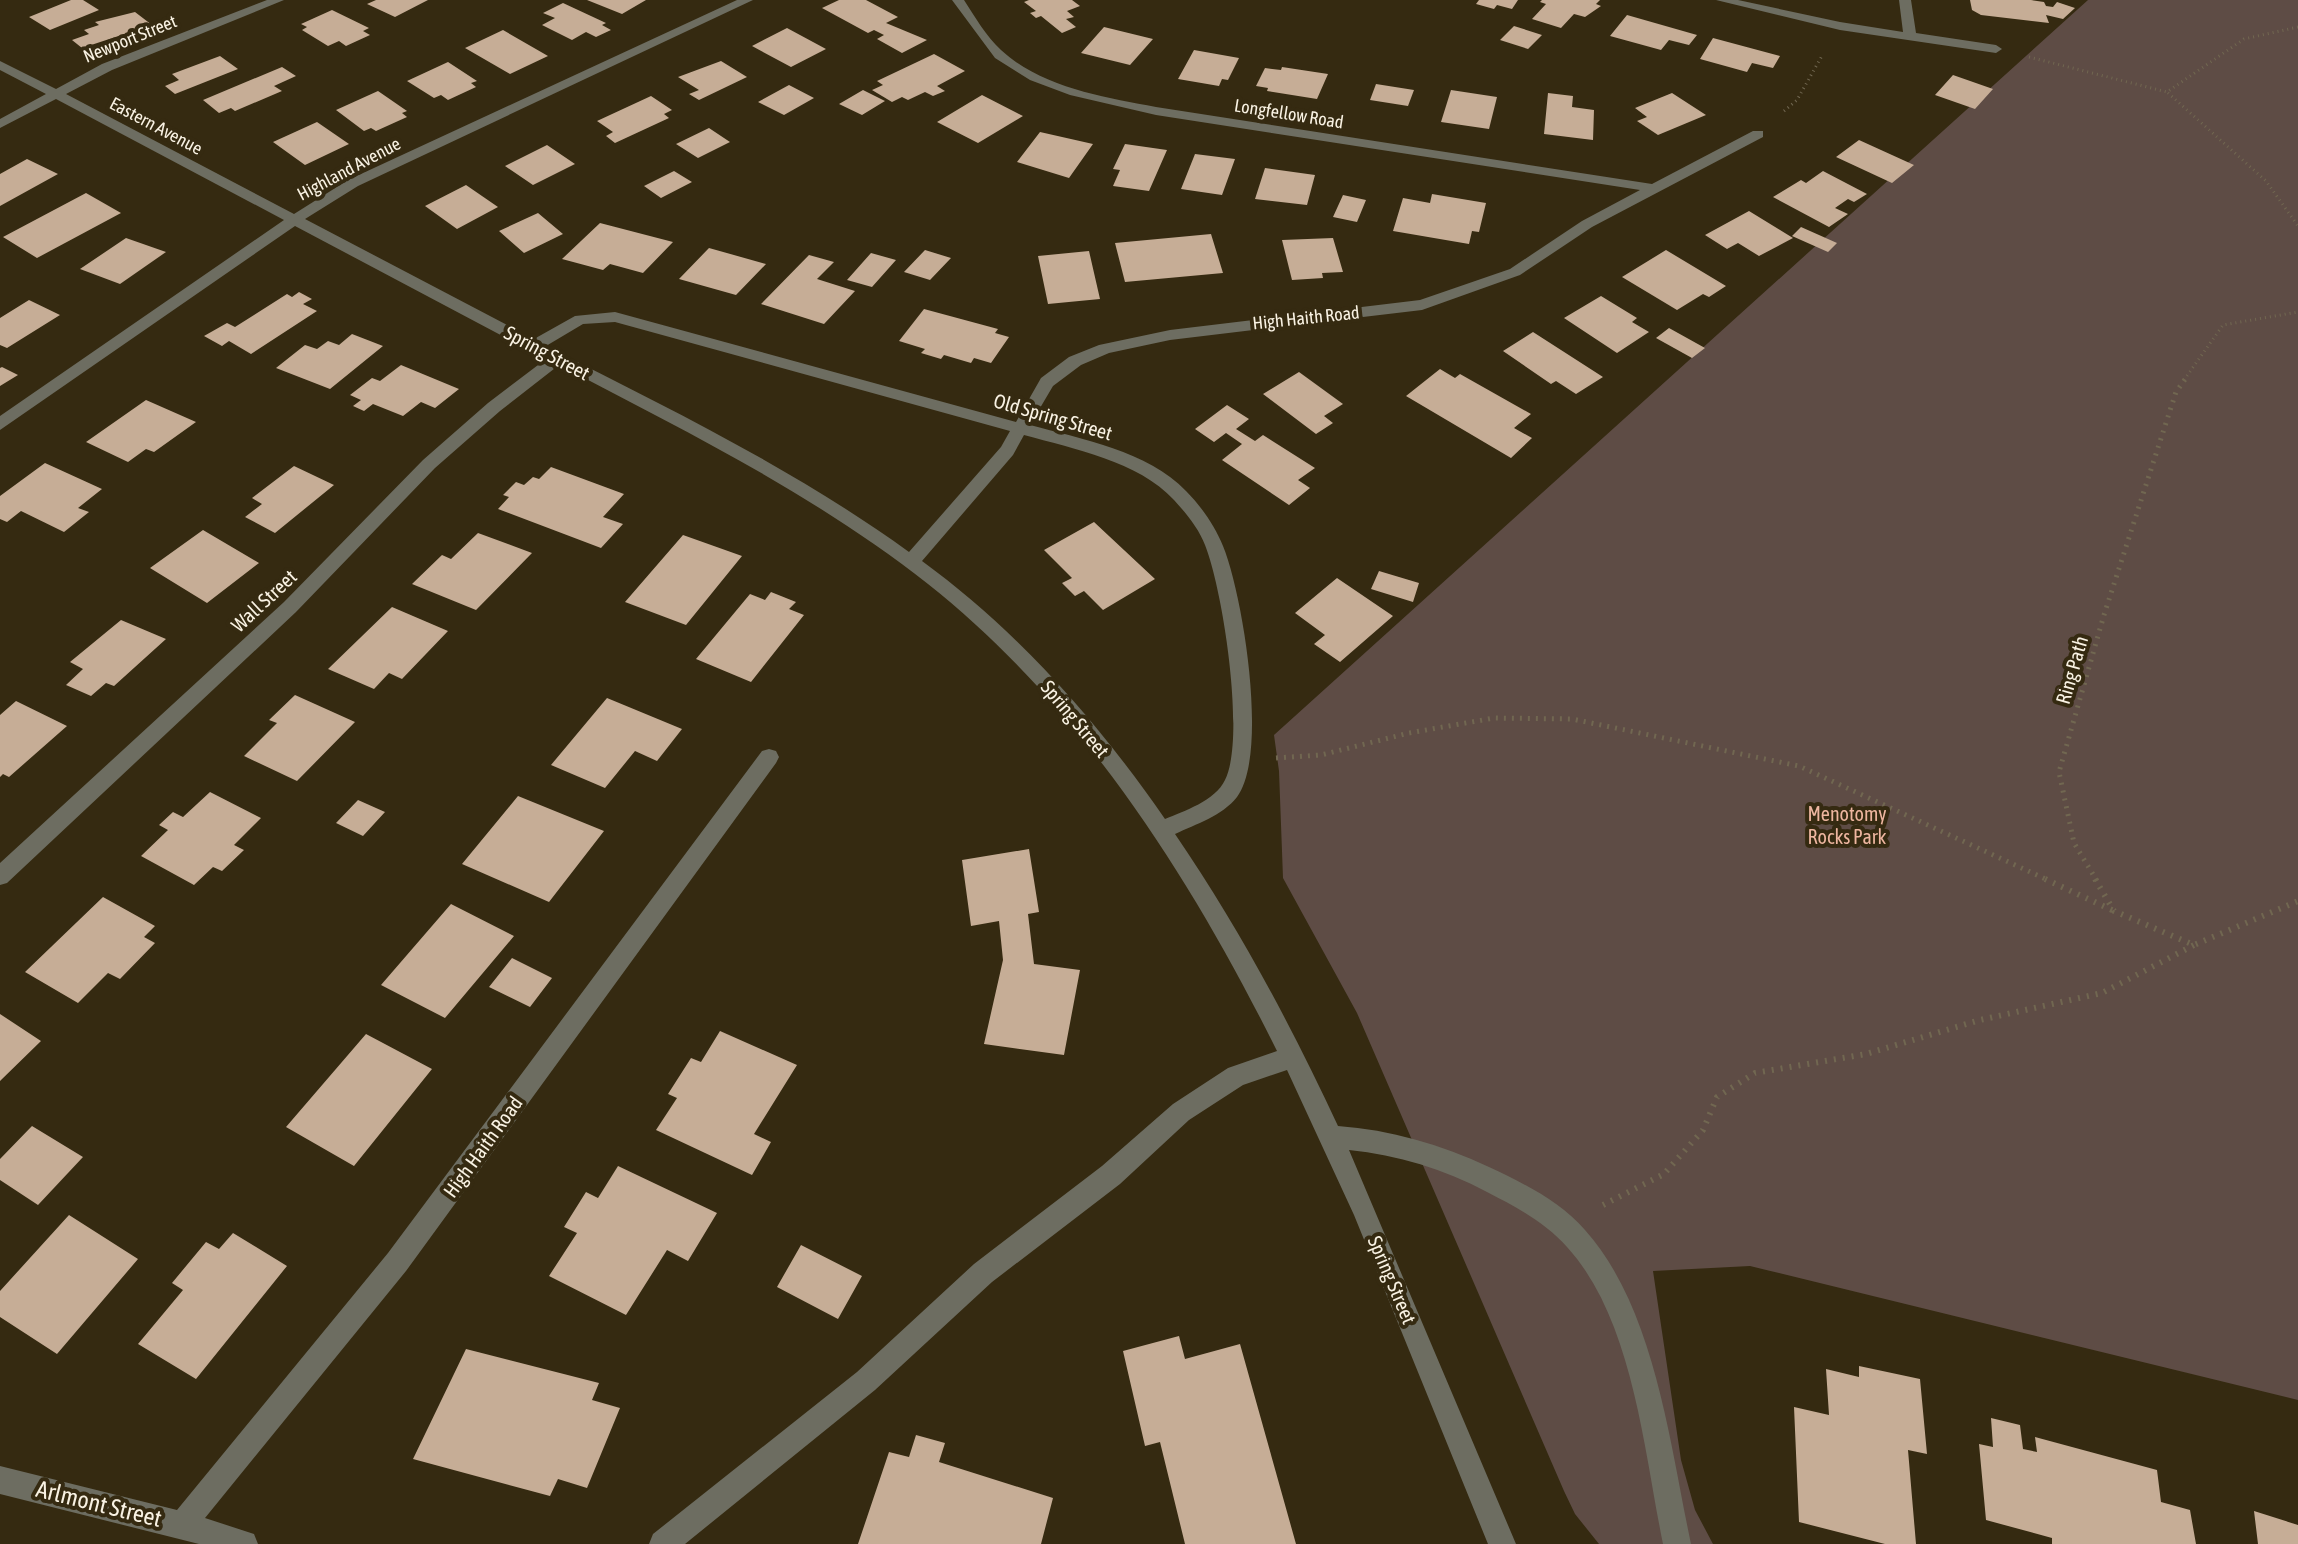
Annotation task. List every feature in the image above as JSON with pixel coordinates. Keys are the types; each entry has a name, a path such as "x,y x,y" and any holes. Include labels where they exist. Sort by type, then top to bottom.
{"street":[{"name":"Newport Street","path":"0,124 107,67 278,0"},
{"name":"Highland Avenue","path":"0,424 295,219 374,172 747,0"},
{"name":"Longfellow Road","path":"958,0 997,53 1032,76 1086,97 1156,111 1651,188"},
{"path":"1722,0 1840,26 1996,49"},
{"path":"1905,0 1910,38"},
{"name":"Eastern Avenue","path":"0,65 295,219"},
{"name":"High Haith Road","path":"913,560 983,482 1055,374 1105,349 1170,335 1422,305 1515,272 1587,224 1758,134"},
{"name":"Spring Street","path":"295,219 780,476 913,560 979,617 1048,685 1108,757 1162,830 1242,958 1331,1137 1502,1544"},
{"name":"Old Spring Street","path":"534,346 580,319 615,317 1077,444 1148,472 1179,494 1201,522 1218,555 1229,607 1240,701 1240,755 1236,781 1221,800 1162,830"},
{"name":"Wall Street","path":"0,876 290,607 429,464 494,407 558,358"},
{"name":"High Haith Road","path":"182,1525 397,1262 769,757"},
{"path":"663,1544 866,1381 983,1273 1111,1175 1181,1112 1236,1076 1293,1057"},
{"path":"1331,1137 1395,1142 1448,1159 1522,1197 1563,1225 1594,1264 1622,1314 1677,1544"},
{"name":"Arlmont Street","path":"0,1480 182,1525 244,1544"}],"path":[{"path":"1758,134 1797,100 1840,26"},
{"path":"2167,92 2244,39 2298,27"},
{"path":"1996,49 2167,92 2266,181 2298,226"},
{"name":"Ring Path","path":"2114,911 2074,843 2059,772 2104,615 2176,392 2223,325 2298,312"},
{"path":"1240,755 1294,759 1494,718 1572,719 1799,766 2194,945"},
{"path":"1563,1225 1664,1174 1703,1130 1717,1097 1732,1084 1755,1073 1866,1054 1980,1020 2102,993 2194,945 2298,901"}],"green space":[{"name":"Menotomy Rocks Park","path":"2088,0 2298,0 2298,1400 1750,1266 1653,1271 1681,1460 1695,1510 1713,1544 1599,1544 1575,1514 1564,1491 1357,1013 1283,878 1279,771 1274,735"}],"building":[{"path":"71,0 83,0 99,10 50,30 29,17"},
{"path":"376,0 428,0 395,17 367,4"},
{"path":"587,0 646,0 622,14"},
{"path":"839,0 866,0 898,17 886,23 927,40 902,53 877,39 884,35 874,30 868,33 822,8"},
{"path":"1072,0 1080,6 1067,11 1074,17 1066,19 1076,27 1062,33 1041,16 1036,18 1030,13 1036,11 1024,2"},
{"path":"1479,0 1518,0 1512,9 1497,5 1494,9 1476,4"},
{"path":"1600,0 1596,4 1601,6 1585,17 1574,14 1561,28 1532,19 1546,4 1540,2"},
{"path":"1970,0 2031,0 2044,2 2046,6 2053,7 2057,2 2075,8 2063,19 2046,15 2049,23 1981,15 1972,10"},
{"path":"563,3 606,23 602,25 611,30 596,37 586,32 572,40 542,25 555,18 543,13"},
{"path":"332,10 369,28 363,31 370,35 346,46 339,41 328,46 302,30 307,27 301,24"},
{"path":"135,12 152,25 82,48 72,40 89,34 84,30 99,25 95,22"},
{"path":"1627,15 1697,35 1689,45 1669,40 1661,50 1610,36"},
{"path":"1514,26 1542,35 1528,49 1500,40"},
{"path":"1104,27 1153,39 1130,65 1081,53"},
{"path":"787,28 826,49 791,67 752,46"},
{"path":"503,30 548,56 510,74 465,48"},
{"path":"1713,38 1780,56 1773,68 1752,63 1747,72 1700,59"},
{"path":"1194,50 1239,58 1228,80 1222,79 1219,86 1178,79"},
{"path":"934,54 965,71 937,86 945,91 933,96 925,92 908,100 902,97 892,102 872,90 883,85 877,81"},
{"path":"220,56 238,69 175,94 165,86 179,80 172,74"},
{"path":"721,61 747,77 699,100 689,94 699,90 678,77"},
{"path":"448,62 477,81 471,83 476,87 448,100 441,95 434,98 407,81"},
{"path":"282,67 296,76 274,86 282,91 235,111 231,108 219,113 203,100"},
{"path":"1282,67 1328,74 1317,99 1267,91 1268,88 1256,86 1265,68 1281,70"},
{"path":"1953,75 1993,89 1975,109 1935,95"},
{"path":"1376,84 1414,90 1408,106 1370,100"},
{"path":"789,85 814,98 784,115 758,102"},
{"path":"863,90 885,101 862,115 839,104"},
{"path":"1451,90 1497,97 1489,129 1441,122"},
{"path":"378,91 407,111 402,113 407,117 376,131 371,128 364,131 336,110"},
{"path":"1548,93 1573,96 1572,107 1594,110 1593,140 1544,134"},
{"path":"1672,93 1706,115 1658,135 1637,121 1647,117 1635,108"},
{"path":"982,95 1023,116 978,143 937,122"},
{"path":"651,96 672,110 664,114 669,118 615,143 606,136 613,132 597,121"},
{"path":"317,122 349,144 305,165 273,142"},
{"path":"709,128 730,142 698,158 676,144"},
{"path":"1040,132 1093,144 1069,178 1017,162"},
{"path":"1859,140 1914,165 1892,183 1836,157"},
{"path":"1125,144 1167,150 1149,191 1113,186 1120,170 1113,169"},
{"path":"547,145 575,164 533,185 505,166"},
{"path":"1195,154 1235,159 1222,195 1181,189"},
{"path":"27,159 58,174 0,206 0,174"},
{"path":"1265,168 1315,175 1307,205 1255,199"},
{"path":"674,171 692,182 661,198 644,186"},
{"path":"1823,171 1867,194 1854,202 1848,199 1835,208 1848,214 1829,227 1773,197 1801,180 1806,183"},
{"path":"466,185 498,207 457,229 425,206"},
{"path":"86,193 121,213 37,258 3,237"},
{"path":"1432,194 1486,203 1479,232 1472,231 1469,244 1393,231 1403,198 1430,203"},
{"path":"1343,195 1366,200 1357,222 1333,217"},
{"path":"1749,211 1793,238 1759,256 1738,243 1727,249 1705,235"},
{"path":"538,213 563,234 524,253 499,231"},
{"path":"600,223 673,242 643,273 610,264 603,270 562,259"},
{"path":"1801,227 1837,243 1828,252 1792,236"},
{"path":"1211,234 1223,273 1125,282 1115,243"},
{"path":"126,238 166,252 120,284 80,269"},
{"path":"1333,238 1343,272 1322,273 1323,278 1292,280 1282,240"},
{"path":"709,248 766,264 736,295 679,279"},
{"path":"925,250 951,258 930,280 904,272"},
{"path":"1666,250 1726,286 1709,297 1703,294 1677,310 1622,277"},
{"path":"1089,251 1100,299 1048,304 1038,256"},
{"path":"871,253 896,260 872,287 847,280"},
{"path":"809,255 834,262 817,279 855,291 824,324 761,304"},
{"path":"299,292 312,299 303,304 317,311 251,354 229,341 222,346 204,336 227,323 235,327 287,294 292,297"},
{"path":"1601,296 1637,318 1632,322 1649,332 1617,353 1564,318"},
{"path":"29,300 60,315 7,348 0,345 0,318"},
{"path":"924,309 998,329 995,333 1009,337 991,363 974,358 971,363 944,355 941,359 921,353 925,349 899,341"},
{"path":"1669,328 1705,348 1692,358 1656,338"},
{"path":"1533,332 1603,377 1576,394 1556,381 1551,384 1503,351"},
{"path":"352,334 383,346 330,389 276,368 305,345 317,349 328,341 339,345"},
{"path":"401,365 459,389 435,408 421,402 403,416 373,404 364,411 353,406 361,400 350,395 372,378 380,381"},
{"path":"0,368 18,375 0,386"},
{"path":"1440,369 1455,378 1460,374 1531,414 1514,428 1532,438 1511,458 1406,396"},
{"path":"1299,372 1343,404 1324,416 1333,423 1316,434 1263,394"},
{"path":"146,400 196,422 154,452 146,449 128,462 86,442"},
{"path":"1227,405 1249,419 1236,429 1255,441 1263,435 1315,468 1298,480 1310,488 1289,505 1222,460 1242,444 1226,433 1214,442 1195,429"},
{"path":"45,463 102,489 78,508 89,512 64,532 21,511 7,522 0,519 0,496"},
{"path":"294,466 334,485 275,533 245,517 262,504 252,498"},
{"path":"551,467 624,494 603,517 623,524 601,548 498,509 509,497 503,495 516,482 524,485 533,477 539,479"},
{"path":"1094,522 1155,579 1103,610 1084,591 1075,596 1062,583 1072,578 1044,550"},
{"path":"203,530 259,563 207,603 150,568"},
{"path":"478,533 532,553 476,610 412,584 442,555 451,559"},
{"path":"683,535 742,556 686,625 625,602"},
{"path":"1379,571 1419,583 1413,602 1371,589"},
{"path":"1337,578 1393,616 1340,662 1314,644 1325,635 1295,613"},
{"path":"771,592 796,602 789,609 804,615 751,682 696,659 750,594 765,600"},
{"path":"392,607 448,631 402,679 389,673 374,689 328,669"},
{"path":"121,620 166,639 114,686 106,683 91,696 66,685 83,669 70,662"},
{"path":"295,695 355,722 297,781 244,756 277,723 269,720"},
{"path":"607,698 682,729 657,761 635,751 605,788 551,765"},
{"path":"16,701 67,726 9,777 3,774 0,777 0,715"},
{"path":"210,792 261,818 234,845 244,850 222,871 213,867 194,885 141,856 168,830 159,825 173,812 183,817"},
{"path":"518,796 604,831 549,902 462,864"},
{"path":"358,800 385,812 363,836 336,823"},
{"path":"1029,849 1039,912 1028,914 1034,964 1080,970 1064,1055 984,1044 1003,960 999,921 971,926 962,860"},
{"path":"103,897 155,926 144,937 155,943 120,979 108,973 78,1003 25,972"},
{"path":"451,904 514,936 445,1018 381,985"},
{"path":"512,958 552,978 530,1007 489,987"},
{"path":"0,1014 41,1041 0,1081"},
{"path":"720,1031 797,1065 754,1134 771,1142 752,1175 656,1130 677,1098 668,1094 691,1058 701,1062"},
{"path":"366,1034 432,1069 354,1166 286,1127"},
{"path":"32,1126 83,1157 38,1205 0,1180 0,1159"},
{"path":"618,1166 717,1213 688,1261 667,1250 626,1315 549,1276 577,1233 564,1227 586,1192 598,1198"},
{"path":"69,1215 138,1259 57,1354 0,1317 0,1291"},
{"path":"233,1233 287,1266 196,1379 138,1344 183,1290 172,1283 206,1242 219,1249"},
{"path":"801,1245 862,1276 838,1319 777,1287"},
{"path":"1179,1336 1185,1359 1240,1344 1296,1544 1185,1544 1160,1442 1145,1446 1123,1351"},
{"path":"466,1349 599,1383 592,1400 620,1408 587,1488 558,1479 550,1496 413,1459"},
{"path":"1859,1366 1920,1379 1927,1454 1908,1450 1916,1544 1885,1544 1799,1522 1794,1407 1829,1415 1826,1369 1859,1377"},
{"path":"1991,1418 2020,1425 2023,1449 2037,1452 2035,1437 2157,1470 2161,1502 2190,1510 2196,1544 2052,1544 2052,1538 1986,1520 1979,1444 1993,1447"},
{"path":"916,1435 945,1443 939,1462 1053,1498 1041,1544 858,1544 889,1452 909,1457"},
{"path":"2254,1511 2298,1525 2298,1544 2258,1544"}]}
